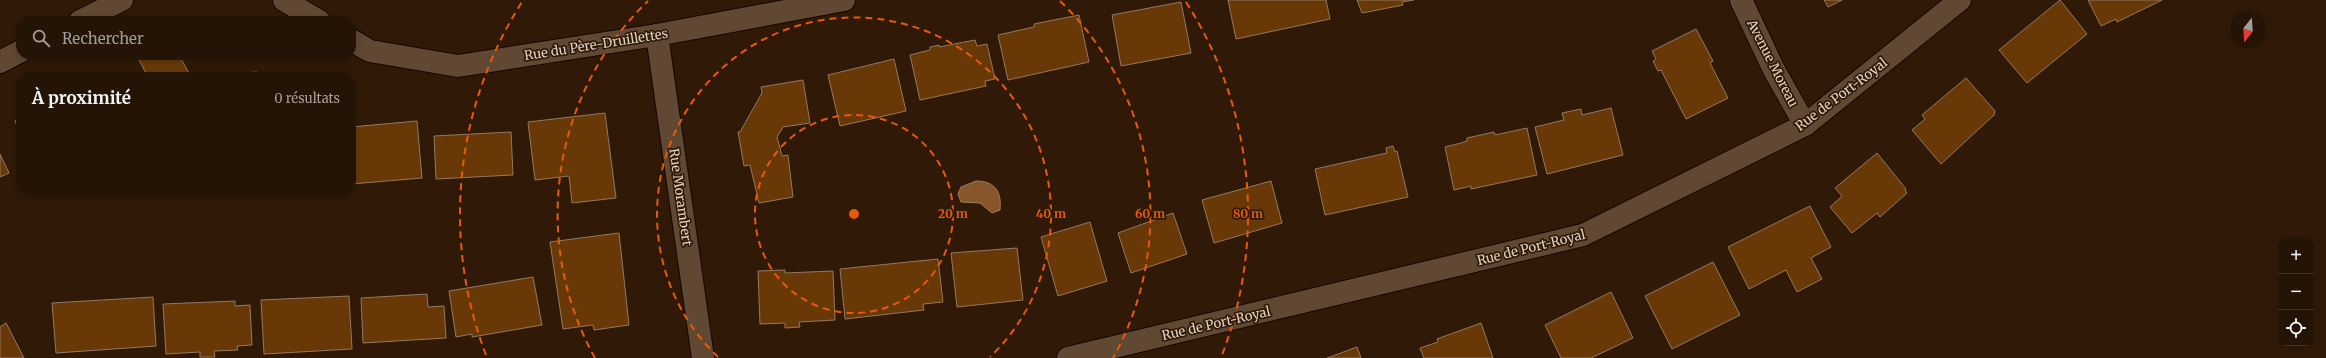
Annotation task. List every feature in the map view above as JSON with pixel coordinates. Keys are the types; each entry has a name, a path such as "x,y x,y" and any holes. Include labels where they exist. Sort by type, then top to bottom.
{"street":[{"path":"90,16 122,0"},
{"path":"284,0 311,16"},
{"name":"Rue du Père-Druillettes","path":"356,43 370,51 458,66 657,36 844,0"},
{"name":"Avenue Moreau","path":"1741,0 1774,70 1805,125"},
{"name":"Rue de Port-Royal","path":"1068,358 1584,235 1805,125 1960,0"},
{"name":"Rue Morambert","path":"657,36 703,358"},
{"path":"0,62 16,54"}],"shaded area":[{"path":"976,181 988,183 996,189 1000,198 1000,210 992,213 980,203 961,202 958,194 961,187"}],"building":[{"path":"1228,0 1326,0 1330,19 1236,39"},
{"path":"1357,0 1414,0 1402,2 1403,5 1362,13"},
{"path":"1824,0 1842,0 1828,7"},
{"path":"2060,0 2087,34 2027,83 1999,50"},
{"path":"2088,0 2162,0 2117,22 2116,19 2101,26"},
{"path":"1181,2 1191,53 1121,66 1112,15"},
{"path":"1079,15 1089,62 1008,80 998,35 1034,27 1034,24"},
{"path":"1696,29 1713,61 1710,63 1728,98 1686,119 1661,70 1658,71 1653,61 1656,59 1652,51"},
{"path":"975,40 977,46 987,44 995,79 985,81 986,86 920,100 910,55 930,50 930,47 939,45 939,47"},
{"path":"894,59 906,111 840,126 828,75"},
{"path":"139,60 182,60 188,72 145,72"},
{"path":"1966,78 1995,111 1994,115 1941,164 1912,130 1925,119 1922,115"},
{"path":"803,80 810,123 783,127 777,137 782,156 788,155 793,197 759,203 750,165 744,166 738,132 740,132 762,93 761,87"},
{"path":"1611,108 1623,155 1547,174 1535,127 1564,120 1562,113 1581,109 1582,115"},
{"path":"605,113 616,198 572,203 569,176 535,180 528,122"},
{"path":"417,121 422,178 356,184 356,127"},
{"path":"1527,128 1537,175 1471,189 1471,186 1454,190 1445,147 1467,141 1467,138 1494,132 1495,135"},
{"path":"511,132 513,175 436,179 434,136"},
{"path":"1393,146 1395,152 1397,151 1408,197 1325,215 1315,169 1387,153 1386,148"},
{"path":"1877,153 1906,189 1905,190 1907,193 1880,217 1877,213 1852,233 1830,207 1842,196 1835,188"},
{"path":"0,154 9,173 0,177"},
{"path":"1271,181 1282,223 1214,243 1202,200"},
{"path":"1810,206 1831,247 1811,258 1822,279 1797,292 1786,270 1749,289 1728,247"},
{"path":"1173,213 1187,254 1131,273 1118,233"},
{"path":"1090,222 1107,281 1058,296 1041,237"},
{"path":"619,233 629,325 594,330 593,325 563,329 550,242"},
{"path":"1017,248 1023,300 957,307 951,253"},
{"path":"938,259 943,302 923,304 924,310 845,319 840,269"},
{"path":"1713,262 1740,315 1672,349 1645,296"},
{"path":"785,270 785,273 833,271 835,320 799,322 800,327 785,328 785,323 760,324 758,271"},
{"path":"533,277 542,325 472,337 472,334 456,337 449,291"},
{"path":"1611,292 1633,338 1591,358 1561,358 1545,325"},
{"path":"427,294 428,307 444,306 446,338 363,343 361,298"},
{"path":"349,296 352,349 264,354 261,300"},
{"path":"153,297 156,346 56,353 52,303"},
{"path":"235,301 235,306 250,305 252,345 237,346 238,350 214,351 215,357 200,357 200,352 166,354 163,304"},
{"path":"6,323 24,358 0,358 0,327"},
{"path":"1481,323 1493,358 1424,358 1420,348 1438,342 1437,339"},
{"path":"1357,347 1361,358 1327,358"}]}
